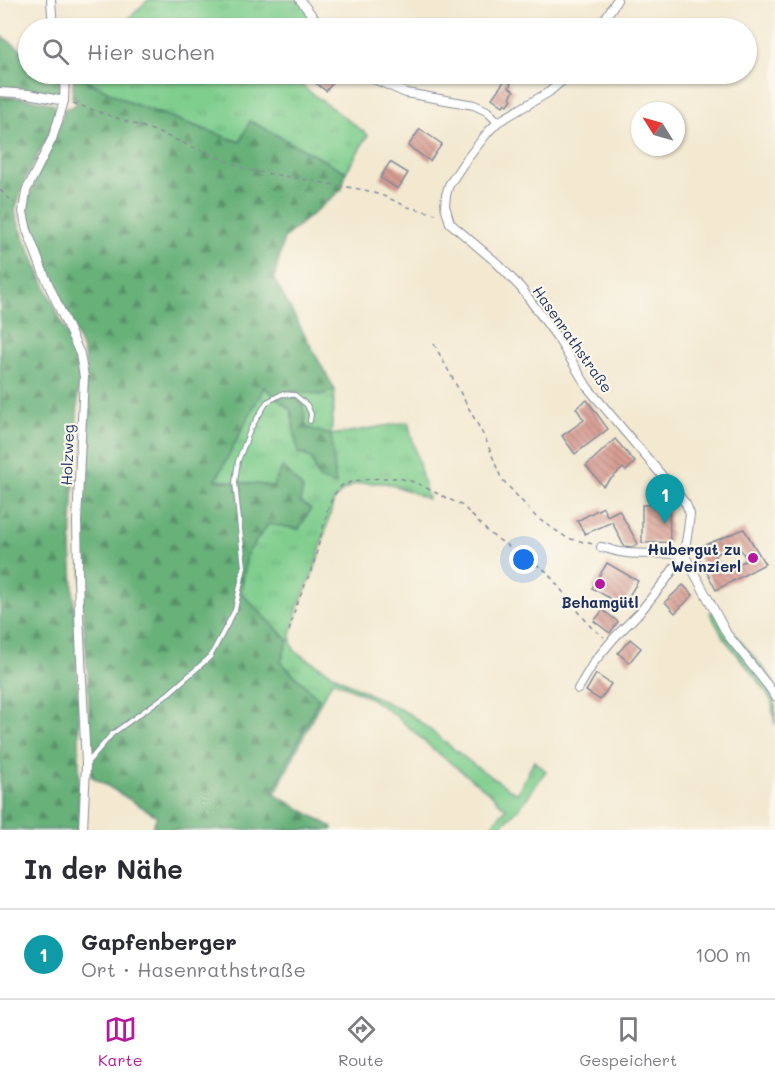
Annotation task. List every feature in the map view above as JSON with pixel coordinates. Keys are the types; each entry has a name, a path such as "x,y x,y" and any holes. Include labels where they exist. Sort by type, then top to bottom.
{"street":[{"path":"51,0 52,18"},
{"path":"300,0 314,18"},
{"path":"605,18 617,0"},
{"path":"0,92 29,94 64,101 65,84"},
{"path":"384,84 406,93 474,105 487,111 498,122"},
{"path":"450,223 445,206 446,195 449,185 463,164 498,122 558,84"},
{"name":"Holzweg","path":"64,101 52,139 27,190 23,212 27,230 43,272 80,354 84,377 77,522 86,765 83,830"},
{"name":"Hasenrathstraße","path":"450,223 497,263 521,288 557,337 588,388 686,504 690,514 684,554 640,612 594,662 578,688"},
{"path":"601,547 640,554 684,554 727,634 775,696"}],"lane":[{"path":"86,765 112,734 170,693 210,657 235,610 244,567 235,482 238,461 251,428 267,402 282,393 295,395 307,405 311,414 310,422"}],"path":[{"path":"64,101 152,130 248,170 365,190 408,207 434,213 450,223"},
{"path":"0,190 23,212"},
{"path":"434,344 486,440 501,478 537,518 567,538 601,547"},
{"path":"289,631 313,566 328,508 334,495 341,486 353,481 399,478 414,482 463,506 490,534 546,571 591,627 604,637 614,638"}],"green space":[{"path":"148,0 305,0 313,18 129,18"},
{"path":"0,35 18,47 18,84 60,84 60,92 56,96 14,88 0,89"},
{"path":"73,84 94,84 131,103 240,142 250,121 346,172 342,189 284,238 274,279 335,390 320,395 291,390 303,406 306,427 331,435 336,485 319,479 311,458 298,453 291,410 264,387 216,480 273,486 283,467 303,489 300,502 311,509 299,529 268,524 247,554 241,593 288,640 281,662 319,699 272,793 332,827 332,830 151,830 157,816 91,776 81,521 85,359 33,234 27,213 29,199 42,164 66,108 77,103 72,97"},
{"path":"93,84 304,84 302,86 368,135 346,172 250,121 240,142 130,103"},
{"path":"0,96 26,98 53,104 57,111 48,136 25,180 15,210 36,265 77,357 79,376 71,545 79,713 79,830 0,830"},
{"path":"264,387 291,410 298,453 311,458 319,479 303,406 290,390 320,395 335,390 331,435 408,422 428,499 386,483 363,483 352,485 334,500 315,568 298,607 291,643 295,651 307,659 411,715 474,765 517,794 534,761 546,771 521,806 497,830 487,830 506,809 492,795 433,749 396,716 370,698 333,680 275,794 272,793 319,699 281,662 288,640 241,594 247,554 268,524 299,529 300,502 282,467 274,486 216,480"},
{"path":"719,611 775,685 775,725 772,702 764,688 724,638 710,613"}],"building":[{"path":"317,84 332,84 326,91"},
{"path":"502,84 511,84 509,87 514,91 508,105 505,103 503,106 492,98"},
{"path":"420,129 442,144 430,161 408,146"},
{"path":"390,162 408,173 398,189 380,178"},
{"path":"587,400 608,429 575,454 562,436 584,420 576,408"},
{"path":"615,439 635,462 626,471 623,468 603,486 586,466"},
{"path":"669,504 670,542 642,543 642,505"},
{"path":"603,507 607,516 619,510 638,544 632,547 624,546 612,522 585,534 577,521"},
{"name":"Hubergut zu Weinzierl","path":"744,529 765,564 716,590 695,549","holes":["738,545 747,560 723,572 714,555"]},
{"name":"Behamgütl","path":"607,563 638,581 623,606 592,588"},
{"path":"683,585 693,595 675,613 665,602"},
{"path":"603,610 618,622 610,633 594,621"},
{"path":"630,639 641,648 629,663 618,653"},
{"path":"596,674 611,684 600,700 586,691"}],"place":[{"name":"Gapfenberger","path":"665,524"},
{"name":"Hubergut zu Weinzierl","path":"753,558"},
{"name":"Behamgütl","path":"600,584"}]}
